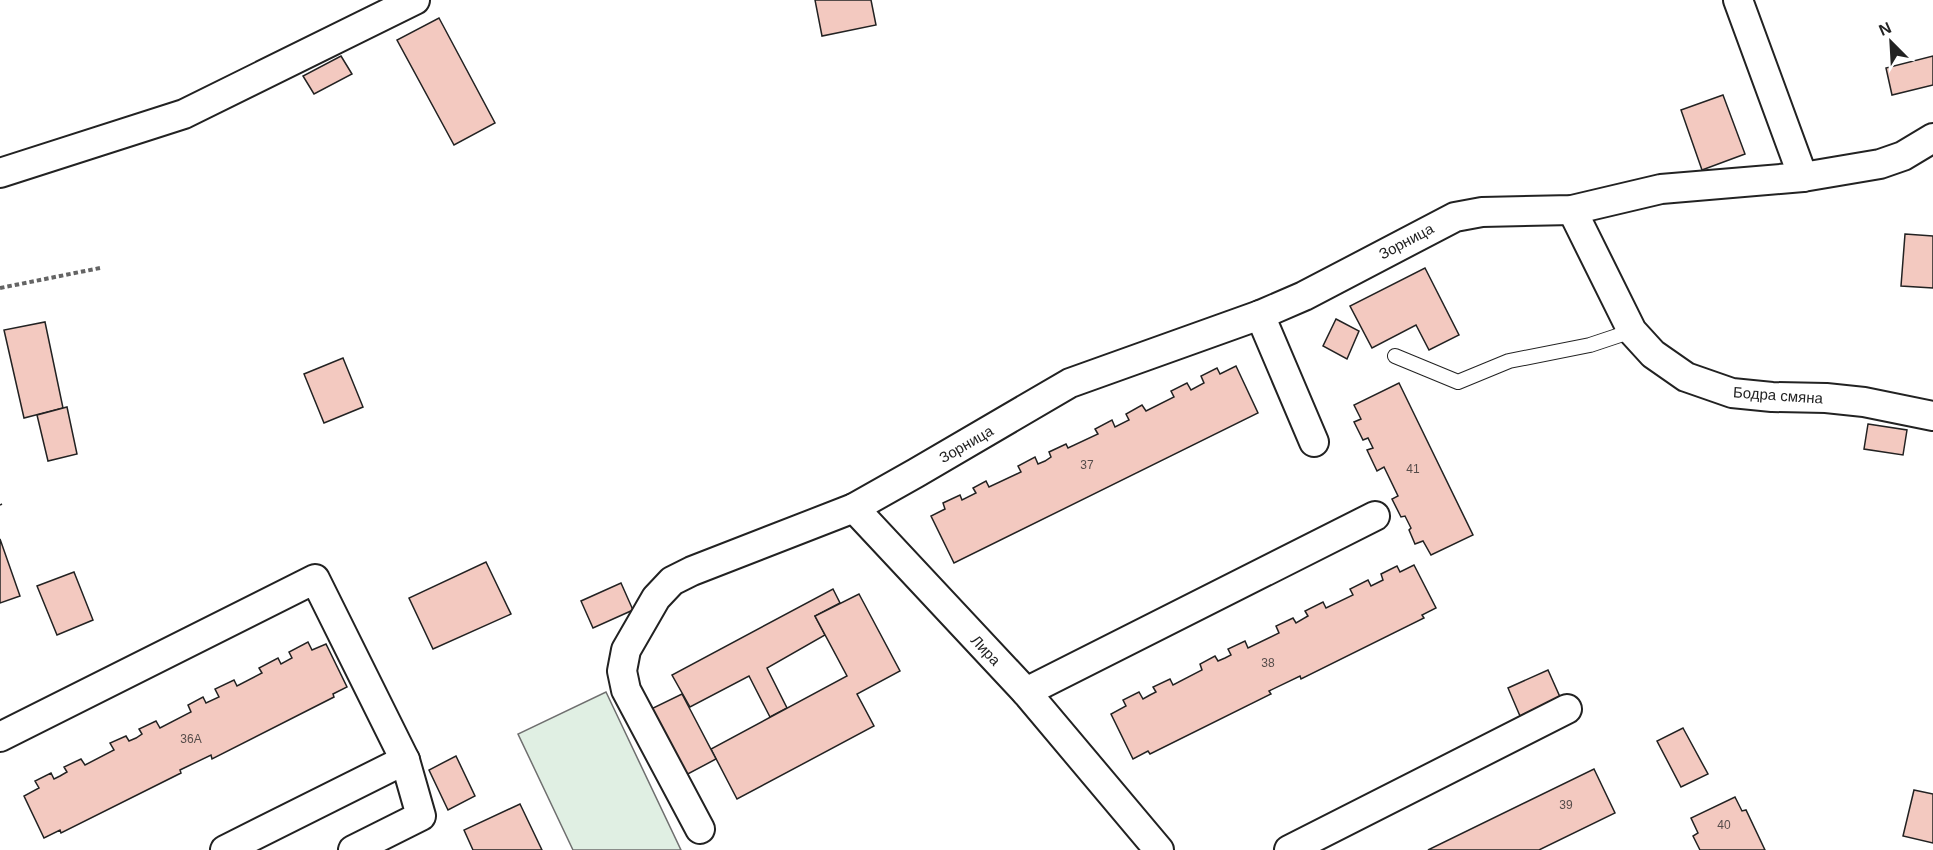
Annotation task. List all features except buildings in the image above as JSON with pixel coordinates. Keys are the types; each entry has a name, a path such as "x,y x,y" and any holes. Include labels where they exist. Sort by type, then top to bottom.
{"street":[{"path":"0,173 184,114 415,0"},
{"path":"1738,0 1803,177"},
{"name":"Зорница","path":"854,508 1070,383 1260,315 1304,296 1455,217 1482,212 1572,210 1661,189 1803,177 1880,164 1903,156 1933,138"},
{"name":"Бодра смяна","path":"1572,210 1632,331 1653,354 1686,377 1732,393 1864,402 1933,416"},
{"path":"1260,315 1314,442"},
{"path":"700,829 626,690 622,671 626,650 656,598 672,581 692,571 854,508"},
{"name":"Лира","path":"854,508 1026,692 1159,850"},
{"path":"1026,692 1375,516"},
{"path":"0,738 315,579 405,760 421,816 353,850"},
{"path":"1289,850 1567,709"},
{"path":"225,850 405,760"}],"lane":[{"path":"1395,356 1458,382 1509,361 1590,345 1632,331"}],"path":[{"path":"0,288 100,268"}],"green space":[{"path":"606,692 681,850 573,850 518,734"}]}
